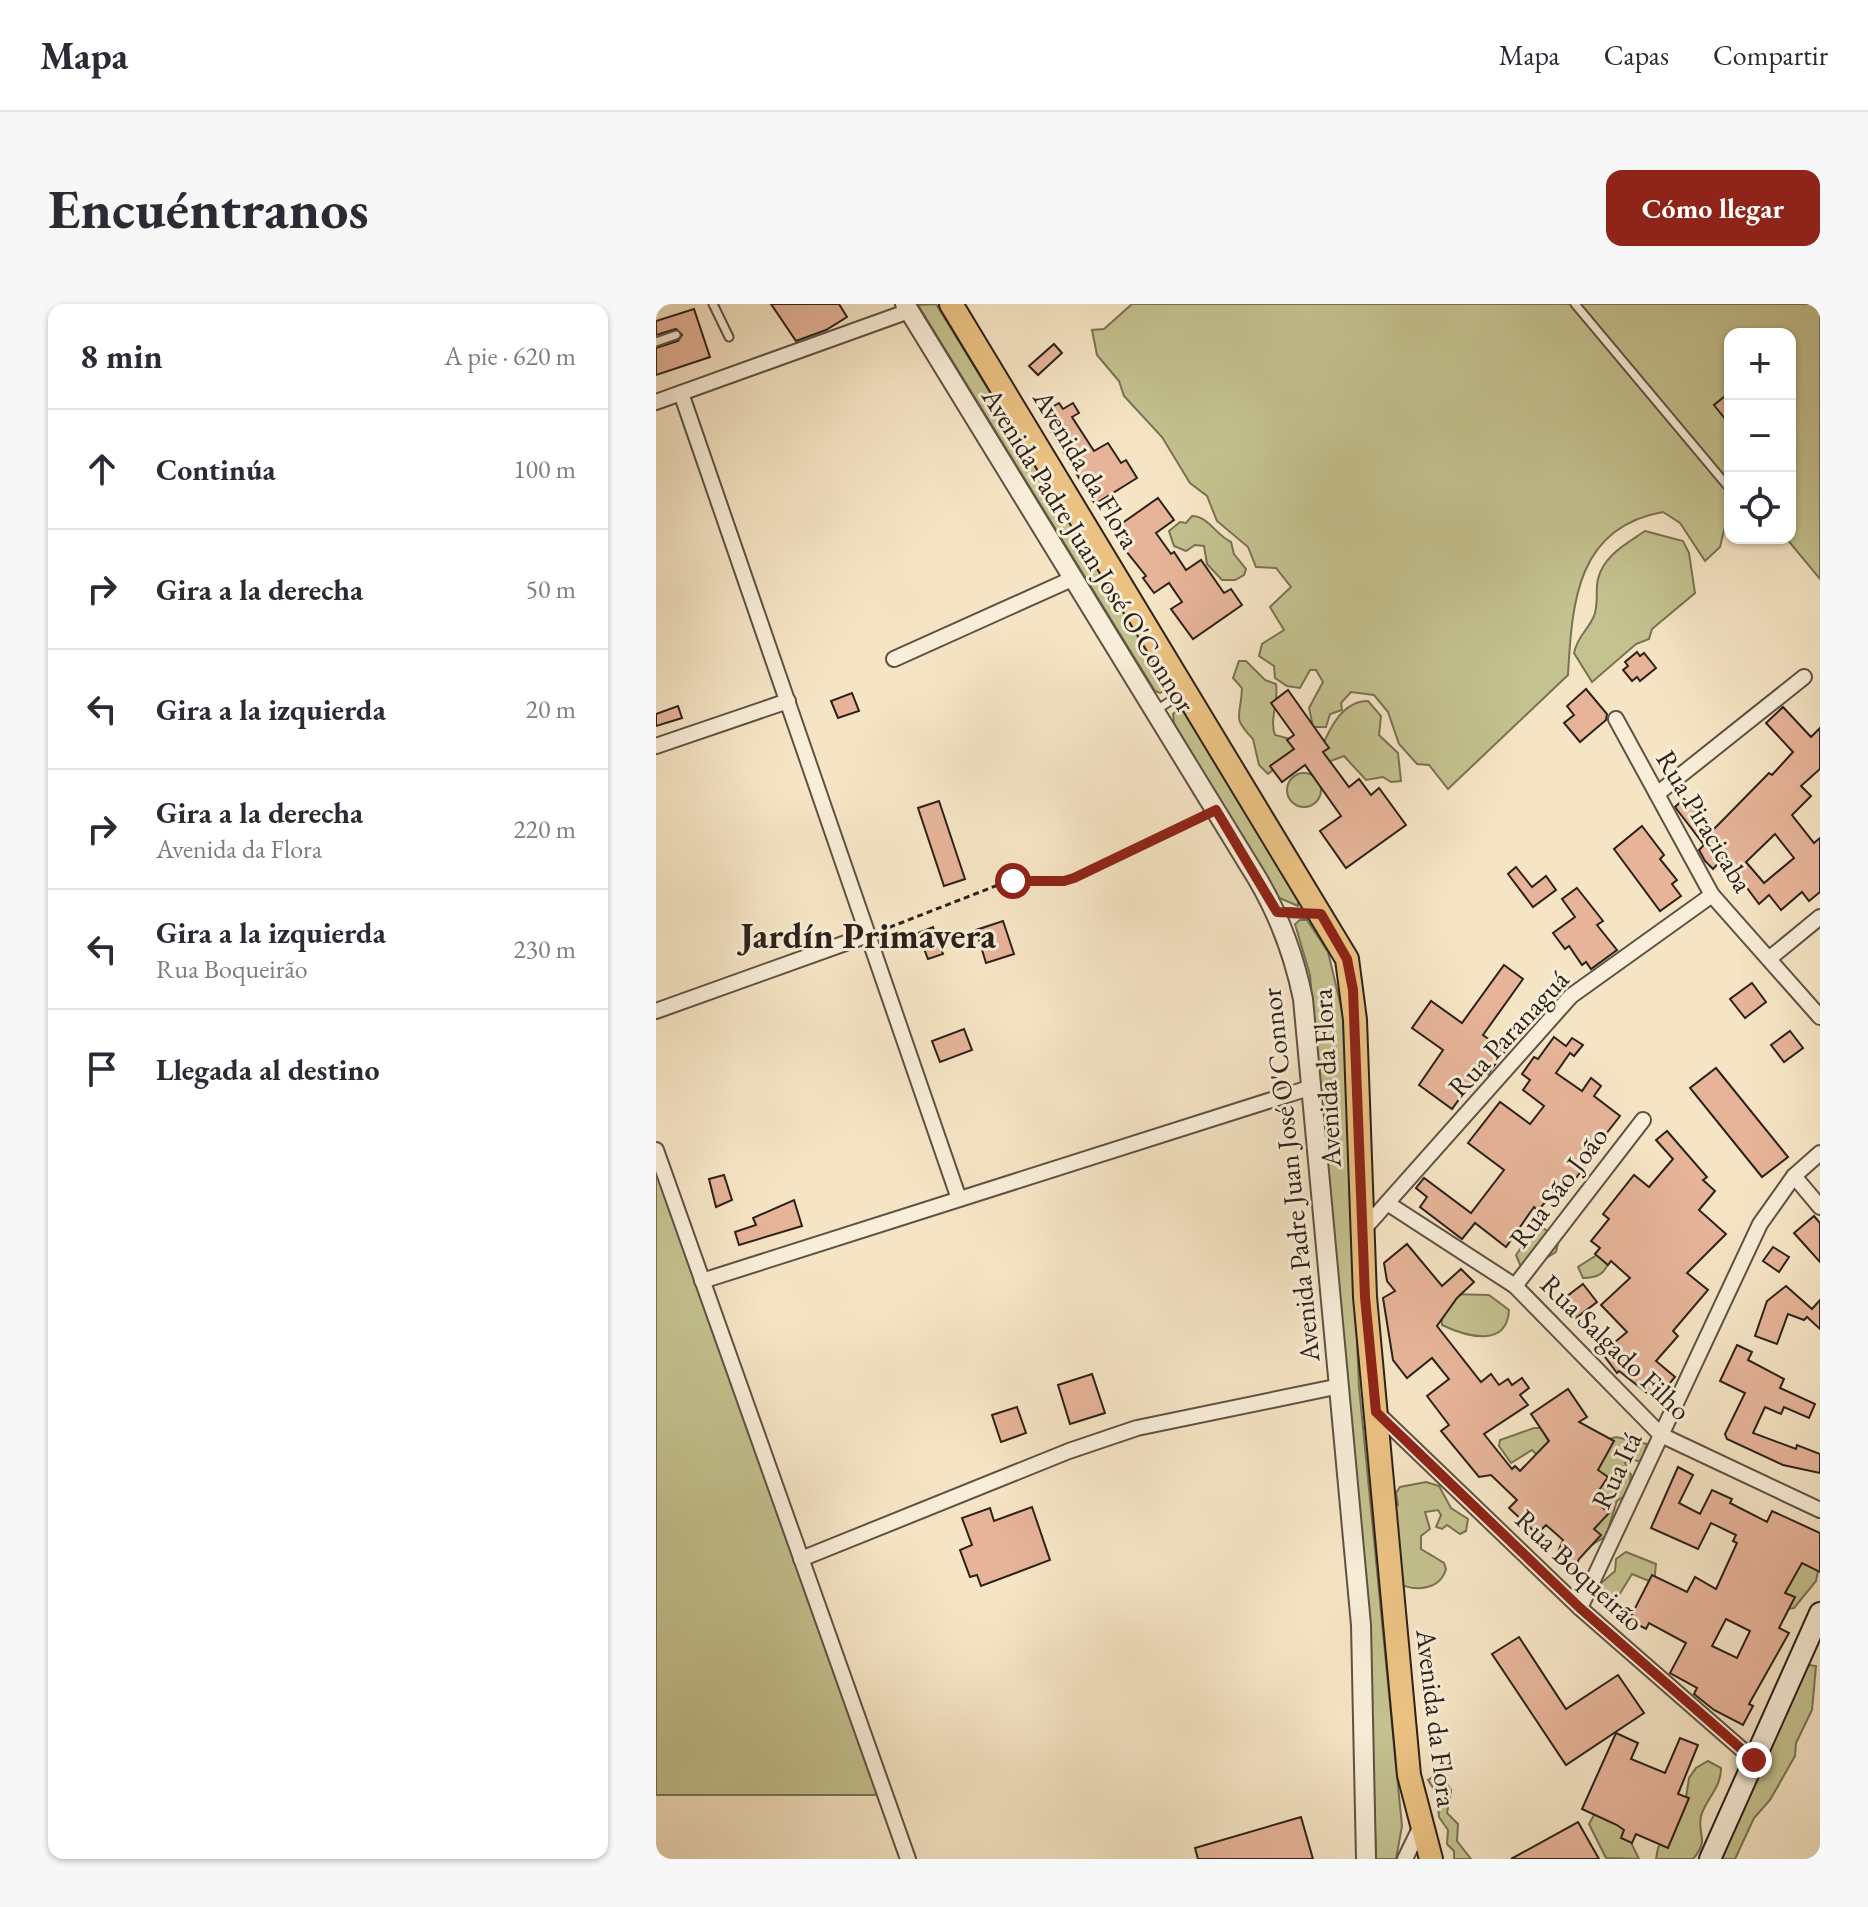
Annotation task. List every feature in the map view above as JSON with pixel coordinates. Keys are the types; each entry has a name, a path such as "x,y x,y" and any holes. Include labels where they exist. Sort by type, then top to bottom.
{"main road":[{"name":"Avenida da Flora","path":"951,304 1347,959 1353,990 1365,1297 1409,1775 1431,1859"},
{"path":"1710,1859 1820,1613"}],"street":[{"path":"656,402 907,308"},
{"name":"Avenida Padre Juan José O'Connor","path":"907,308 1277,912 1296,962 1303,999 1361,1625 1366,1859"},
{"path":"681,393 959,1199"},
{"path":"894,659 1074,578"},
{"path":"1657,794 1804,677"},
{"path":"656,746 788,701"},
{"name":"Rua Piracicaba","path":"1616,719 1712,895 1820,1017"},
{"name":"Rua Paranaguá","path":"1363,1230 1571,996 1712,895"},
{"path":"1770,958 1820,917"},
{"path":"656,1011 868,935"},
{"path":"702,1281 1309,1088"},
{"name":"Rua São João","path":"1515,1286 1643,1120"},
{"path":"656,1150 908,1859"},
{"name":"Rua Itá","path":"1580,1608 1760,1224 1794,1176 1820,1153"},
{"path":"1794,1176 1820,1207"},
{"name":"Rua Salgado Filho","path":"1387,1203 1515,1286 1661,1435 1820,1510"},
{"path":"801,1559 1069,1451 1137,1428 1340,1386"},
{"name":"Rua Boqueirão","path":"1376,1412 1580,1608 1754,1760"},
{"path":"1405,1859 1421,1826"}],"lane":[{"path":"713,304 729,337"},
{"path":"1575,304 1724,482"},
{"path":"656,342 676,335"},
{"path":"1155,711 1186,691"},
{"path":"1277,912 1321,914"}],"path":[{"path":"868,935 998,885 1074,878 1216,810"}],"shaded area":[{"path":"936,304 1167,682 1167,689 1160,693 1155,691 918,305"},
{"path":"1132,304 1820,304 1820,579 1791,544 1796,544 1796,328 1724,328 1724,530 1720,547 1705,561 1680,523 1663,512 1634,520 1612,534 1596,551 1577,595 1568,675 1448,789 1429,765 1417,764 1399,744 1388,712 1374,695 1351,692 1341,703 1342,710 1330,714 1326,727 1313,727 1309,708 1323,682 1316,670 1310,670 1300,688 1287,686 1275,678 1274,666 1259,656 1262,644 1284,630 1270,607 1291,587 1276,568 1256,567 1248,547 1217,521 1207,496 1190,483 1162,437 1124,396 1119,381 1097,355 1092,330 1104,329"},
{"path":"1192,516 1203,519 1231,542 1234,554 1246,569 1244,575 1235,580 1222,580 1207,564 1204,546 1195,545 1186,551 1174,546 1169,531 1180,522 1186,523"},
{"path":"1645,531 1683,541 1689,553 1695,593 1652,629 1649,639 1636,644 1592,682 1574,653 1594,616 1598,579 1610,557"},
{"path":"1239,661 1246,661 1265,680 1276,684 1275,735 1294,740 1293,753 1268,774 1259,765 1253,739 1240,721 1242,688 1233,678"},
{"path":"1368,701 1381,716 1379,735 1398,753 1401,781 1391,782 1383,777 1366,780 1344,756 1328,762 1318,755 1343,712 1358,702"},
{"path":"1178,710 1187,712 1298,901 1298,906 1277,897 1174,723 1173,714"},
{"path":"1304,773 1316,778 1321,790 1316,802 1304,807 1292,802 1287,790 1292,778"},
{"path":"1307,920 1328,952 1343,1015 1359,1387 1402,1826 1396,1859 1376,1859 1369,1632 1310,975 1295,924"},
{"path":"656,1170 879,1795 656,1795"},
{"path":"1543,1228 1559,1239 1556,1252 1534,1266 1521,1267 1516,1255 1527,1239"},
{"path":"1600,1253 1609,1261 1603,1272 1583,1278 1578,1267"},
{"path":"1449,1294 1489,1295 1509,1310 1506,1322 1493,1335 1483,1336 1462,1333 1442,1325 1441,1304"},
{"path":"1541,1428 1550,1444 1537,1455 1532,1450 1511,1463 1499,1446 1500,1440"},
{"path":"1616,1437 1647,1444 1642,1462 1630,1459 1625,1463 1631,1475 1628,1494 1617,1501 1606,1536 1590,1546 1596,1494 1592,1485 1562,1453"},
{"path":"1426,1482 1439,1486 1451,1508 1468,1519 1466,1531 1460,1534 1447,1525 1442,1529 1436,1527 1441,1515 1438,1510 1425,1512 1430,1529 1421,1536 1421,1549 1444,1563 1446,1569 1438,1582 1418,1588 1396,1582 1392,1509 1398,1505 1396,1493 1400,1487"},
{"path":"1626,1552 1656,1564 1654,1583 1632,1574 1616,1600 1598,1597 1600,1584 1615,1571 1616,1559"},
{"path":"1820,1561 1816,1581 1794,1608 1788,1609 1774,1578 1801,1562"},
{"path":"1803,1664 1816,1666 1812,1710 1796,1743 1795,1756 1770,1800 1754,1818 1735,1859 1714,1859"},
{"path":"1708,1761 1721,1768 1716,1788 1701,1816 1701,1847 1693,1859 1656,1859 1658,1848 1685,1804 1689,1778 1696,1768"},
{"path":"1439,1773 1451,1790 1447,1813 1458,1824 1457,1841 1471,1859 1454,1859 1454,1851 1447,1844 1448,1830 1439,1817 1437,1794 1428,1780"},
{"path":"1595,1813 1620,1820 1639,1859 1606,1858 1589,1824"}],"building":[{"path":"771,304 839,304 847,317 826,330 796,341"},
{"path":"694,309 710,357 656,375 656,348 678,341 682,335 676,329 656,335 656,321"},
{"path":"1054,344 1062,353 1038,375 1029,366"},
{"path":"1724,397 1724,418 1714,405"},
{"path":"1059,403 1063,409 1073,403 1079,413 1072,417 1094,451 1108,443 1121,463 1126,460 1137,478 1095,504 1051,432 1055,429 1044,412"},
{"path":"1158,498 1174,520 1156,533 1171,554 1174,552 1186,570 1201,560 1224,593 1231,589 1242,605 1193,639 1171,609 1182,602 1169,583 1154,593 1143,578 1146,576 1118,541 1128,534 1121,524"},
{"path":"1637,652 1640,656 1644,653 1656,668 1640,681 1637,677 1632,681 1623,670 1628,666 1625,662"},
{"path":"1586,689 1607,714 1606,720 1580,742 1564,723 1574,715 1567,706"},
{"path":"1288,690 1329,748 1323,752 1349,787 1359,779 1371,795 1379,788 1406,825 1346,868 1320,831 1341,816 1305,765 1282,782 1270,766 1294,749 1287,740 1294,735 1271,703"},
{"path":"852,693 859,711 838,718 831,701"},
{"path":"678,706 682,718 656,726 656,714"},
{"path":"1783,707 1811,737 1820,728 1820,769 1801,786 1811,796 1792,815 1814,843 1820,838 1820,892 1809,901 1802,892 1781,910 1769,895 1759,904 1724,857 1713,869 1699,850 1704,845 1675,807 1684,799 1713,830 1793,752 1766,723","holes":["1775,834 1794,858 1764,883 1746,862"]},
{"path":"939,801 965,879 944,886 918,808"},
{"path":"1642,826 1664,855 1660,859 1677,880 1672,884 1681,896 1660,911 1614,849"},
{"path":"1516,867 1532,887 1546,876 1556,890 1533,907 1508,874"},
{"path":"1577,888 1603,921 1597,925 1617,950 1591,969 1586,962 1582,965 1569,946 1565,949 1553,933 1575,917 1562,899"},
{"path":"1003,921 1014,954 986,963 976,930"},
{"path":"933,927 943,954 928,959 918,933"},
{"path":"1504,965 1523,979 1483,1035 1505,1051 1488,1074 1481,1069 1452,1109 1419,1085 1443,1050 1412,1028 1431,1001 1462,1023"},
{"path":"1752,983 1766,1002 1745,1018 1730,999"},
{"path":"964,1029 972,1050 940,1062 932,1041"},
{"path":"1790,1031 1803,1048 1784,1062 1771,1045"},
{"path":"1554,1037 1566,1046 1572,1038 1583,1045 1574,1056 1570,1053 1556,1073 1582,1091 1591,1078 1601,1086 1594,1096 1620,1116 1606,1134 1601,1131 1581,1157 1588,1162 1570,1186 1563,1180 1538,1211 1534,1207 1506,1247 1475,1223 1462,1239 1420,1207 1427,1197 1416,1188 1424,1178 1471,1213 1504,1170 1468,1143 1500,1102 1530,1124 1544,1106 1523,1090 1530,1080 1522,1074"},
{"path":"1716,1068 1788,1157 1762,1177 1690,1088"},
{"path":"1667,1131 1707,1177 1703,1180 1715,1191 1699,1210 1726,1234 1687,1273 1708,1290 1673,1331 1678,1336 1656,1361 1675,1377 1656,1400 1619,1371 1617,1373 1602,1353 1627,1332 1601,1305 1630,1278 1611,1261 1608,1265 1595,1254 1600,1248 1591,1241 1609,1219 1603,1214 1634,1175 1649,1187 1673,1159 1656,1140"},
{"path":"724,1175 732,1200 716,1207 709,1179"},
{"path":"794,1200 802,1226 739,1245 735,1232 756,1225 753,1218"},
{"path":"1814,1216 1820,1223 1820,1262 1794,1233"},
{"path":"1407,1244 1442,1286 1461,1269 1474,1282 1457,1298 1437,1326 1481,1382 1491,1374 1499,1385 1508,1379 1512,1385 1522,1378 1529,1388 1520,1395 1528,1405 1484,1434 1512,1469 1515,1466 1520,1471 1549,1441 1531,1414 1568,1389 1587,1417 1579,1422 1614,1441 1598,1470 1608,1477 1593,1499 1609,1513 1594,1529 1601,1535 1579,1559 1572,1574 1555,1559 1563,1540 1546,1525 1537,1534 1509,1508 1517,1500 1491,1475 1479,1477 1441,1431 1449,1425 1427,1396 1449,1379 1432,1358 1407,1378 1393,1360 1383,1298 1395,1291 1387,1281 1384,1263"},
{"path":"1773,1247 1789,1257 1779,1272 1763,1261"},
{"path":"1583,1284 1597,1302 1576,1318 1562,1300"},
{"path":"1786,1286 1812,1309 1820,1300 1820,1329 1807,1317 1804,1320 1788,1314 1777,1344 1755,1336 1767,1301"},
{"path":"1737,1345 1752,1352 1748,1360 1784,1379 1780,1388 1815,1404 1809,1418 1784,1407 1781,1414 1765,1407 1753,1433 1796,1449 1797,1445 1820,1454 1820,1473 1783,1465 1727,1439 1725,1434 1745,1393 1720,1381"},
{"path":"1092,1374 1105,1413 1070,1424 1058,1385"},
{"path":"1017,1407 1026,1433 1001,1442 992,1415"},
{"path":"1678,1467 1693,1475 1679,1503 1700,1514 1712,1490 1767,1522 1772,1511 1820,1533 1820,1572 1802,1563 1785,1593 1795,1597 1779,1628 1789,1633 1749,1704 1753,1706 1743,1725 1714,1710 1694,1694 1697,1688 1670,1673 1686,1643 1649,1623 1646,1629 1629,1620 1652,1575 1687,1592 1695,1577 1716,1589 1737,1543 1733,1541 1736,1535 1711,1523 1698,1549 1651,1528","holes":["1726,1619 1750,1631 1737,1658 1712,1646"]},
{"path":"1032,1507 1050,1560 981,1586 977,1575 970,1577 960,1550 972,1545 962,1518 990,1508 994,1521"},
{"path":"1519,1637 1566,1709 1618,1675 1644,1713 1566,1765 1492,1654"},
{"path":"1616,1733 1638,1743 1631,1759 1665,1773 1680,1738 1698,1745 1678,1794 1689,1798 1668,1848 1636,1834 1632,1843 1621,1838 1624,1830 1617,1825 1582,1809"},
{"path":"1301,1817 1313,1859 1198,1859 1195,1848"},
{"path":"1578,1822 1599,1859 1511,1859"}],"district":[{"name":"Jardín Primavera","path":"868,935"}],"route":[{"path":"1013,881 1064,881 1074,878 1216,810 1277,912 1321,914 1347,959 1353,990 1365,1297 1376,1412 1580,1608 1754,1760"}]}
